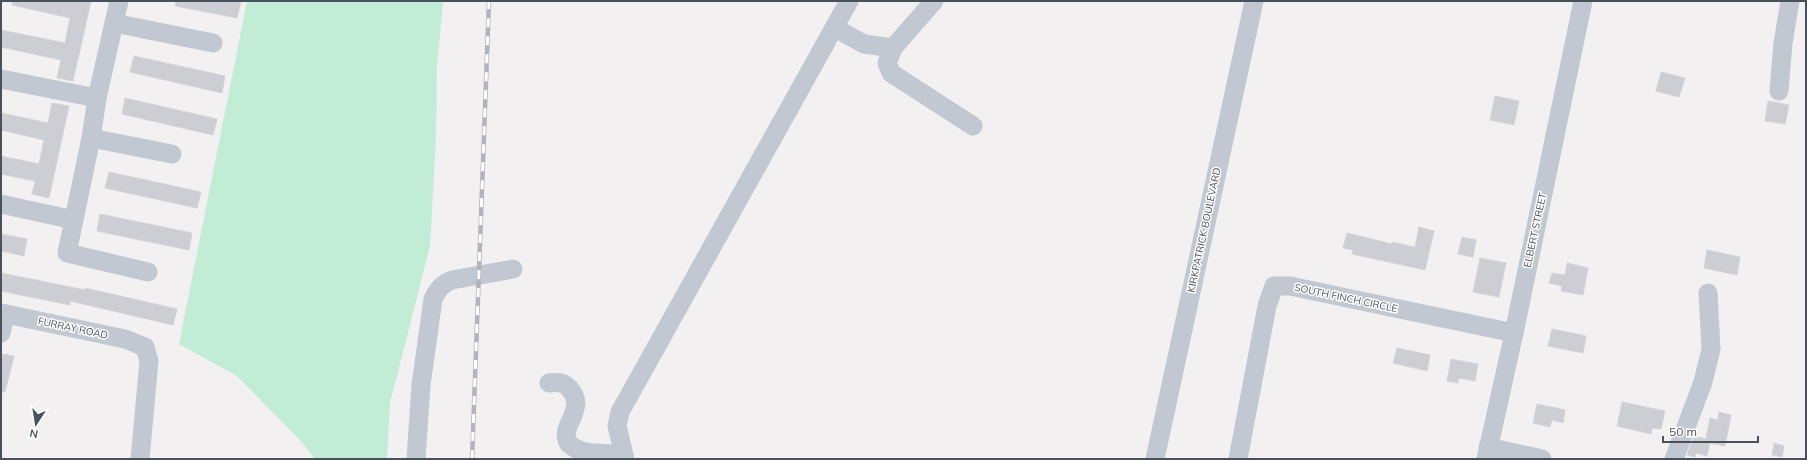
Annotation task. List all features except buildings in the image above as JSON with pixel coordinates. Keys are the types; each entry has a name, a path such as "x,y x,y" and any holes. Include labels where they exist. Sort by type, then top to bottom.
{"street":[{"path":"119,1 97,98 91,138 67,253 148,272"},
{"path":"601,454 617,426 620,412 632,390 849,1"},
{"path":"934,1 893,48 887,63 891,73 973,126"},
{"name":"KIRKPATRICK BOULEVARD","path":"1154,459 1254,1"},
{"name":"ELBERT STREET","path":"1487,453 1514,333 1583,1"},
{"path":"1779,91 1783,43 1790,1"},
{"path":"114,23 213,43"},
{"path":"835,28 864,44 893,48"},
{"path":"1,79 97,98"},
{"path":"91,138 172,154"},
{"path":"1,204 74,220"},
{"path":"416,459 421,385 433,299 437,290 445,283 452,280 513,269"},
{"name":"SOUTH FINCH CIRCLE","path":"1238,459 1267,306 1274,286 1290,286 1514,333"},
{"path":"1674,459 1704,382 1711,349 1708,293"},
{"path":"1,333 3,314"},
{"name":"FURRAY ROAD","path":"3,314 125,339 145,347 149,361 140,459"},
{"path":"549,383 555,382 566,386 573,393 576,400 576,407 566,434 569,444 585,454 616,455 622,459"},
{"path":"617,426 626,459"},
{"path":"1487,453 1542,459"}],"green space":[{"path":"247,1 443,1 437,67 436,139 430,246 390,403 387,459 315,459 299,439 237,376 179,344"}],"railway":[{"path":"472,459 489,1"}]}
